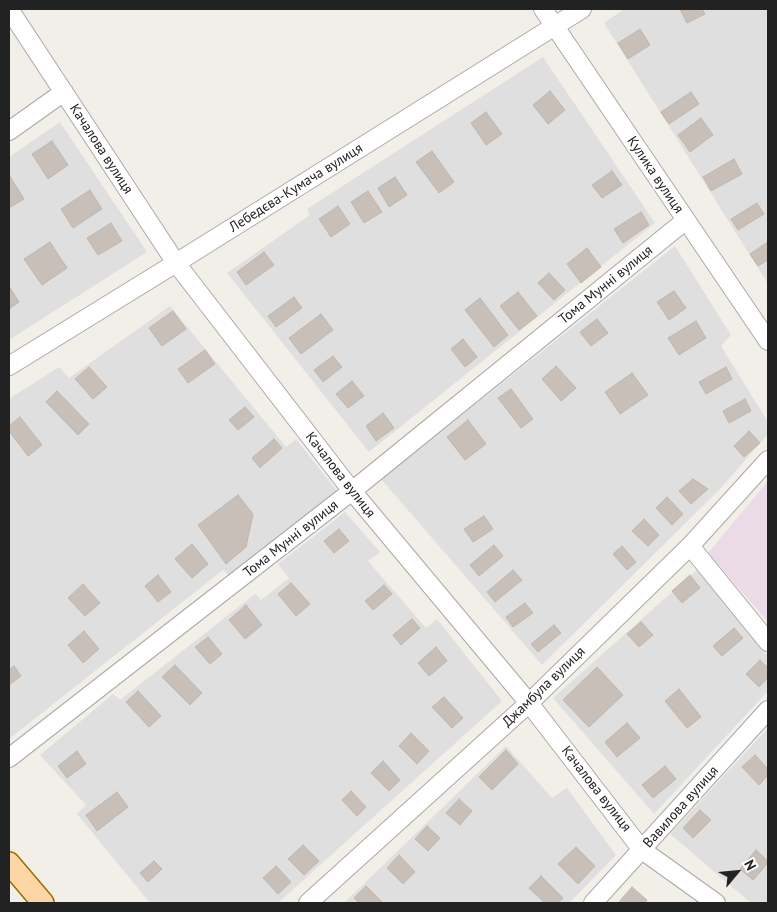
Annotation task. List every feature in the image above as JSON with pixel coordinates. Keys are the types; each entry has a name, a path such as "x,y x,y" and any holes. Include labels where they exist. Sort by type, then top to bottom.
{"main road":[{"path":"9,863 43,903"}],"street":[{"name":"Качалова вулиця","path":"9,9 176,263 352,491 529,703 642,850 716,903"},
{"name":"Кулика вулиця","path":"543,9 768,341"},
{"name":"Лебедєва-Кумача вулиця","path":"9,366 582,9"},
{"path":"9,131 64,92"},
{"name":"Тома Мунні вулиця","path":"9,758 352,491 686,220"},
{"name":"Джамбула вулиця","path":"308,903 529,703 690,546 768,460"},
{"path":"690,546 768,642"},
{"name":"Вавилова вулиця","path":"593,903 768,710"}],"shaded area":[{"path":"624,9 768,9 768,284 604,23"},
{"path":"543,57 655,223 369,452 227,273 310,215 307,209"},
{"path":"60,122 147,252 9,340 9,157"},
{"path":"675,246 731,335 721,346 768,422 768,434 720,489 542,665 381,479"},
{"path":"170,306 286,447 296,439 337,491 229,575 223,570 9,739 9,399 59,367 69,378"},
{"path":"768,481 768,622 708,553"},
{"path":"345,512 380,552 368,561 426,628 437,619 502,701 278,903 150,903 77,814 86,805 40,755 113,694 120,700 255,594 261,600 289,578 278,564"},
{"path":"697,570 768,656 768,691 654,814 553,698"},
{"path":"768,728 768,903 751,903 670,834"},
{"path":"506,746 552,798 567,788 616,855 569,903 344,903"}],"building":[{"path":"680,9 702,9 705,14 687,23"},
{"path":"640,29 650,45 628,59 618,43"},
{"path":"550,91 565,110 548,124 533,105"},
{"path":"691,92 699,104 669,124 661,112"},
{"path":"486,112 502,134 486,145 471,123"},
{"path":"701,118 713,135 690,152 678,135"},
{"path":"52,141 68,165 48,179 32,154"},
{"path":"432,151 454,182 439,193 416,162"},
{"path":"734,159 742,174 711,191 703,177"},
{"path":"612,171 622,185 602,198 592,185"},
{"path":"9,175 24,199 9,208"},
{"path":"395,177 407,195 389,207 378,188"},
{"path":"90,190 102,209 73,228 61,209"},
{"path":"368,191 382,212 364,223 351,202"},
{"path":"757,203 764,214 738,230 731,219"},
{"path":"338,206 350,224 331,237 319,219"},
{"path":"641,212 649,225 623,243 614,229"},
{"path":"111,223 122,241 98,255 87,238"},
{"path":"50,242 67,268 42,285 24,259"},
{"path":"768,242 768,260 758,266 750,254"},
{"path":"587,248 601,267 581,283 567,264"},
{"path":"264,252 274,265 246,285 237,272"},
{"path":"549,273 565,290 554,300 538,283"},
{"path":"9,286 19,302 9,309"},
{"path":"674,291 686,308 669,320 657,302"},
{"path":"518,292 537,316 519,330 500,306"},
{"path":"294,297 302,308 276,327 268,316"},
{"path":"480,298 508,335 494,347 465,310"},
{"path":"173,311 186,329 162,346 149,328"},
{"path":"321,314 333,330 301,354 289,338"},
{"path":"597,319 608,333 591,346 580,332"},
{"path":"696,321 706,338 679,355 668,338"},
{"path":"463,339 477,357 465,367 451,349"},
{"path":"205,350 215,364 188,383 178,369"},
{"path":"333,356 342,367 323,382 314,370"},
{"path":"556,366 576,388 561,401 542,379"},
{"path":"89,367 107,387 93,399 75,379"},
{"path":"726,367 732,379 706,394 699,382"},
{"path":"632,373 648,395 620,414 605,392"},
{"path":"352,381 364,396 348,408 336,394"},
{"path":"511,389 533,419 521,428 498,398"},
{"path":"57,391 89,424 78,435 46,402"},
{"path":"745,399 751,411 729,423 723,411"},
{"path":"245,407 254,417 238,430 229,420"},
{"path":"383,413 394,428 376,441 366,426"},
{"path":"20,417 42,445 28,456 9,431 9,426"},
{"path":"468,420 486,444 465,460 447,437"},
{"path":"749,431 760,443 744,457 734,446"},
{"path":"274,439 282,448 260,468 252,458"},
{"path":"693,479 708,489 691,504 679,491"},
{"path":"238,495 253,514 246,547 226,564 198,525"},
{"path":"667,497 683,514 672,525 656,508"},
{"path":"484,516 493,529 473,542 464,529"},
{"path":"644,519 659,535 648,546 632,531"},
{"path":"339,529 349,541 334,553 324,541"},
{"path":"192,544 208,564 192,578 175,559"},
{"path":"494,545 503,556 479,576 470,565"},
{"path":"622,546 636,562 627,570 613,554"},
{"path":"513,570 522,580 495,602 487,592"},
{"path":"158,575 171,592 158,602 145,586"},
{"path":"690,575 700,588 682,603 672,591"},
{"path":"291,583 310,604 296,616 278,594"},
{"path":"83,584 100,603 85,616 68,598"},
{"path":"384,585 392,594 373,610 365,601"},
{"path":"525,603 533,613 513,627 506,617"},
{"path":"246,605 262,625 245,639 229,620"},
{"path":"412,619 420,628 401,645 393,635"},
{"path":"641,622 653,635 639,647 627,634"},
{"path":"554,625 561,633 538,652 531,644"},
{"path":"734,628 743,638 722,656 713,646"},
{"path":"84,631 99,649 83,663 68,645"},
{"path":"208,637 222,654 210,664 195,647"},
{"path":"436,647 447,661 429,676 418,663"},
{"path":"760,660 768,668 768,678 759,687 746,674"},
{"path":"175,665 202,693 190,705 162,677"},
{"path":"14,666 21,676 9,685 9,670"},
{"path":"597,667 623,695 589,727 563,700"},
{"path":"679,689 701,717 687,728 665,701"},
{"path":"138,691 161,716 149,727 126,702"},
{"path":"444,697 463,718 452,728 432,707"},
{"path":"627,723 640,738 617,757 605,742"},
{"path":"411,733 429,751 417,764 399,746"},
{"path":"506,750 518,764 492,790 479,777"},
{"path":"77,751 86,764 67,778 58,766"},
{"path":"755,755 768,769 768,775 759,785 742,767"},
{"path":"383,761 400,780 389,791 371,773"},
{"path":"665,766 676,779 653,798 642,785"},
{"path":"351,791 366,807 357,816 342,800"},
{"path":"117,792 128,807 97,831 86,815"},
{"path":"459,799 472,811 460,825 446,813"},
{"path":"700,810 711,820 693,838 683,828"},
{"path":"427,826 440,838 428,851 415,839"},
{"path":"303,845 319,861 304,875 288,859"},
{"path":"576,847 595,866 578,884 558,864"},
{"path":"756,850 768,863 753,880 740,869"},
{"path":"399,855 415,872 403,884 387,868"},
{"path":"154,861 162,869 148,882 140,873"},
{"path":"276,866 291,882 278,894 263,878"},
{"path":"541,876 563,898 558,903 545,903 529,888"},
{"path":"366,886 383,903 359,903 354,898"},
{"path":"632,887 647,900 645,903 618,903"}]}
